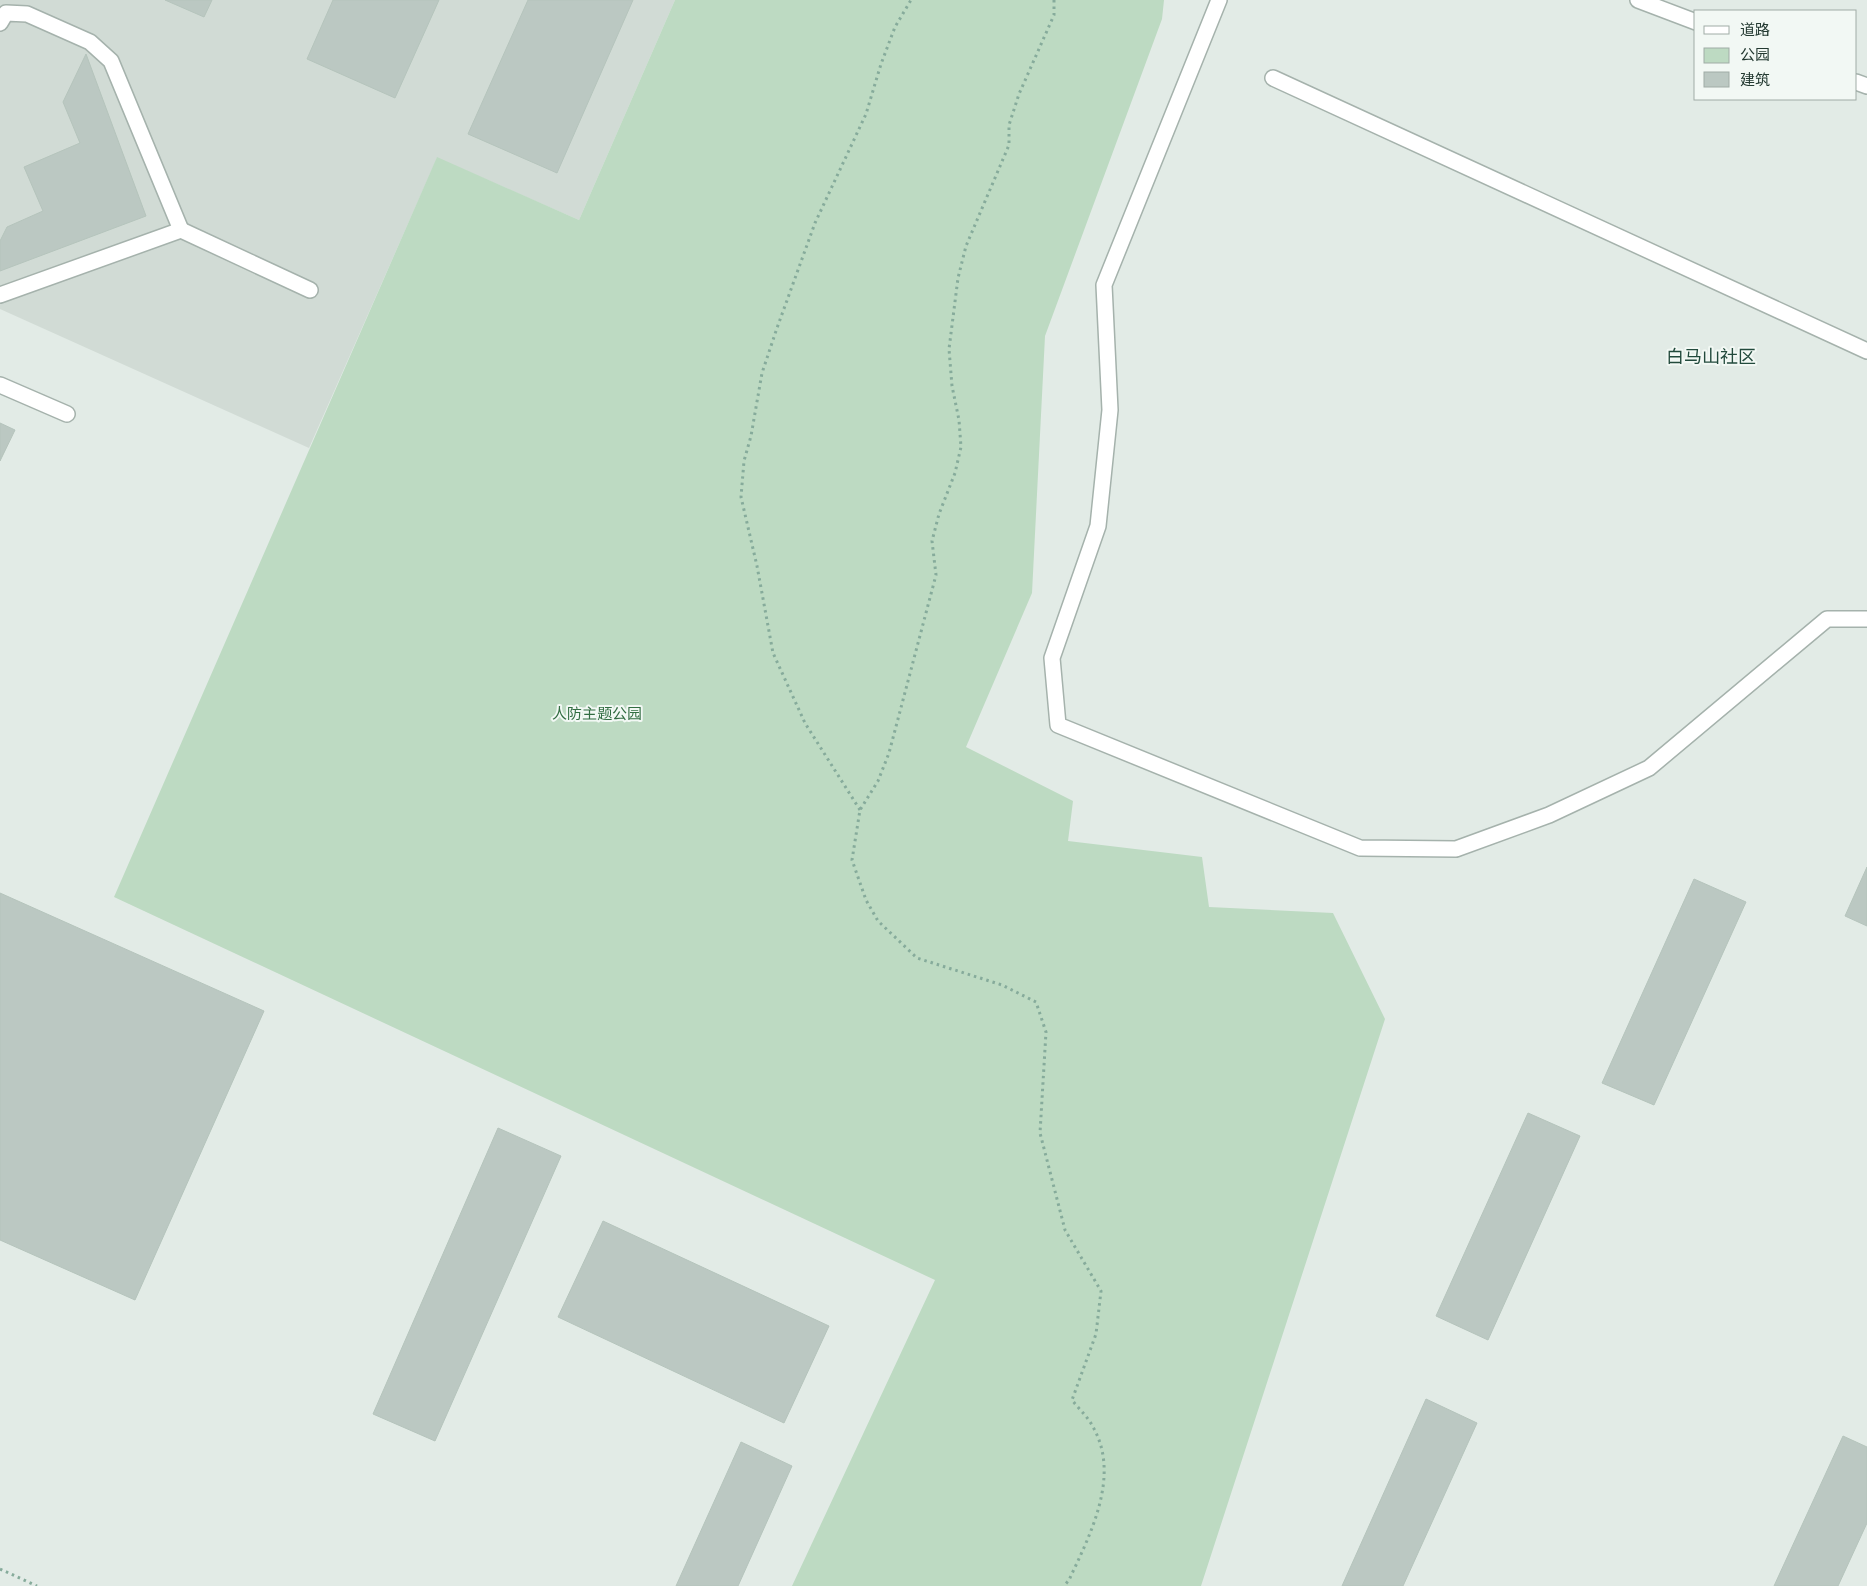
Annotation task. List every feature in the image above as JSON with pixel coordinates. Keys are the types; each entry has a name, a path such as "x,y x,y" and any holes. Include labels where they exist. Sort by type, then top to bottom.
{"street":[{"path":"1219,0 1104,285 1110,410 1098,526 1052,658 1058,725 1360,848 1456,849 1549,815 1649,768 1827,619 1867,619"},
{"path":"1638,0 1694,21"},
{"path":"0,24 6,13 27,14 90,42 111,60 181,230 310,290"},
{"path":"1273,78 1867,351"},
{"path":"0,295 181,230"},
{"path":"0,385 67,414"}],"path":[{"path":"860,810 805,722 773,653 757,566 741,497 744,461 751,436 762,373 777,328 815,223 866,114 881,64 895,27 911,0"},
{"path":"1054,0 1054,15 1019,94 1009,125 1009,145 966,246 958,278 949,349 961,447 955,473 939,514 932,541 936,576 889,753 878,781 860,810 852,860 866,900 878,921 917,958 1002,985 1036,1002 1046,1032 1040,1132 1065,1230 1101,1291 1096,1334 1072,1400 1093,1427 1103,1455 1103,1485 1094,1526 1069,1580 1064,1586"},
{"path":"0,1568 37,1586"}],"shaded area":[{"path":"0,0 675,0 579,220 437,158 309,448 0,309"}],"green space":[{"name":"人防主题公园","path":"675,0 1164,0 1162,19 1045,336 1032,593 966,747 1073,801 1068,841 1202,857 1209,907 1333,913 1385,1019 1201,1586 792,1586 935,1280 114,897 437,157 579,220"}],"building":[{"path":"165,0 212,0 204,17"},
{"path":"333,0 439,0 395,98 307,59"},
{"path":"528,0 633,0 557,173 468,134"},
{"path":"86,54 146,216 0,271 0,241 7,227 43,211 24,167 80,143 63,102"},
{"path":"0,423 15,430 0,461"},
{"path":"1867,867 1867,926 1845,916"},
{"path":"1694,879 1746,902 1654,1105 1602,1083"},
{"path":"0,893 264,1011 135,1300 0,1240"},
{"path":"1528,1113 1580,1136 1488,1340 1436,1316"},
{"path":"498,1128 561,1156 435,1441 373,1414"},
{"path":"603,1221 829,1326 784,1423 558,1317"},
{"path":"1426,1399 1477,1423 1403,1586 1342,1586"},
{"path":"1843,1436 1867,1447 1867,1523 1838,1586 1774,1586"},
{"path":"741,1442 792,1466 738,1586 676,1586"}],"district":[{"name":"白马山社区","path":"1711,356"}]}
